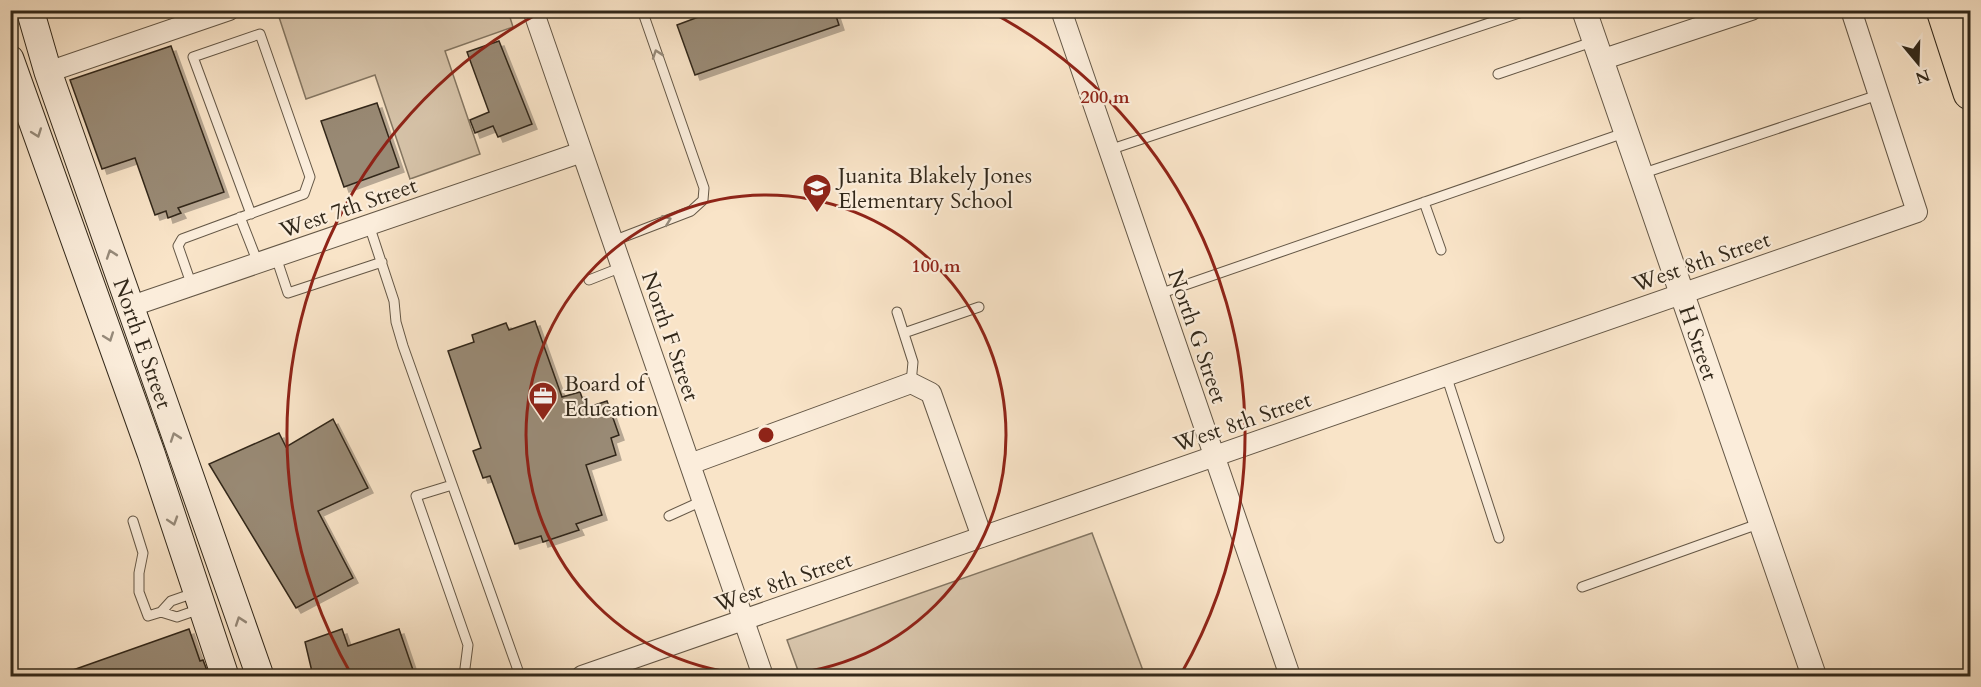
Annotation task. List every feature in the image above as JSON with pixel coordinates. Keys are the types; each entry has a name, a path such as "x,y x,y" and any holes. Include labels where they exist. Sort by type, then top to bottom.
{"highway":[{"path":"1943,10 1971,93"}],"main road":[{"name":"North E Street","path":"30,10 48,72 129,307 260,676"},
{"name":"North E Street","path":"10,59 151,453 225,676"}],"street":[{"path":"48,72 229,10"},
{"name":"North F Street","path":"533,10 763,676"},
{"name":"North G Street","path":"1061,10 1290,676"},
{"name":"H Street","path":"1584,10 1814,676"},
{"path":"1598,51 1750,10"},
{"path":"1851,10 1878,95"},
{"name":"West 8th Street","path":"582,676 1917,212 1878,95"},
{"name":"West 7th Street","path":"129,307 582,152"},
{"path":"690,464 911,383 931,393 982,537"}],"lane":[{"path":"613,241 691,211 703,200 704,188 642,10"},
{"path":"1109,150 1528,10"},
{"path":"192,286 178,246 182,239 251,214 304,194 310,177 260,34 193,57 251,214"},
{"path":"1498,75 1598,51"},
{"path":"1641,174 1878,95"},
{"path":"1159,294 1626,133"},
{"path":"1424,202 1441,250"},
{"path":"240,218 288,293 382,262"},
{"path":"369,225 394,301 396,322 520,676"},
{"path":"590,280 622,267"},
{"path":"904,333 979,307"},
{"path":"897,312 913,362 911,383"},
{"path":"1446,375 1499,538"},
{"path":"452,485 416,496 468,645 464,676"},
{"path":"669,516 702,501"},
{"path":"133,521 143,553 139,573 139,592 148,616 161,612 171,602 199,600"},
{"path":"1582,587 1761,523"},
{"path":"161,612 177,617 199,600"}],"shaded area":[{"path":"420,10 508,11 513,27 445,51 480,154 410,179 375,75 306,99 277,11 406,11 408,15"},
{"path":"1092,533 1145,676 800,676 787,640"}],"building":[{"path":"717,10 834,10 839,25 695,75 677,25"},
{"path":"499,41 532,124 498,137 493,126 475,133 470,120 489,112 467,52"},
{"path":"171,46 224,192 178,208 181,213 168,218 166,211 155,215 135,158 102,169 70,80"},
{"path":"377,103 399,167 344,187 321,121"},
{"name":"Board of Education","path":"535,321 562,397 580,392 586,408 607,401 619,435 611,438 616,455 586,465 602,515 576,524 579,530 543,542 541,536 515,544 490,476 483,478 473,451 481,448 448,351 474,342 472,335 506,323 509,330"},
{"path":"333,419 368,488 318,511 353,578 296,608 209,464 279,433 286,447"},
{"path":"189,629 200,661 203,660 209,676 56,676"},
{"path":"342,629 348,646 399,629 414,673 403,676 313,676 305,642"}],"place":[{"name":"Juanita Blakely Jones Elementary School","path":"817,214"},
{"name":"Board of Education","path":"543,422"}]}
